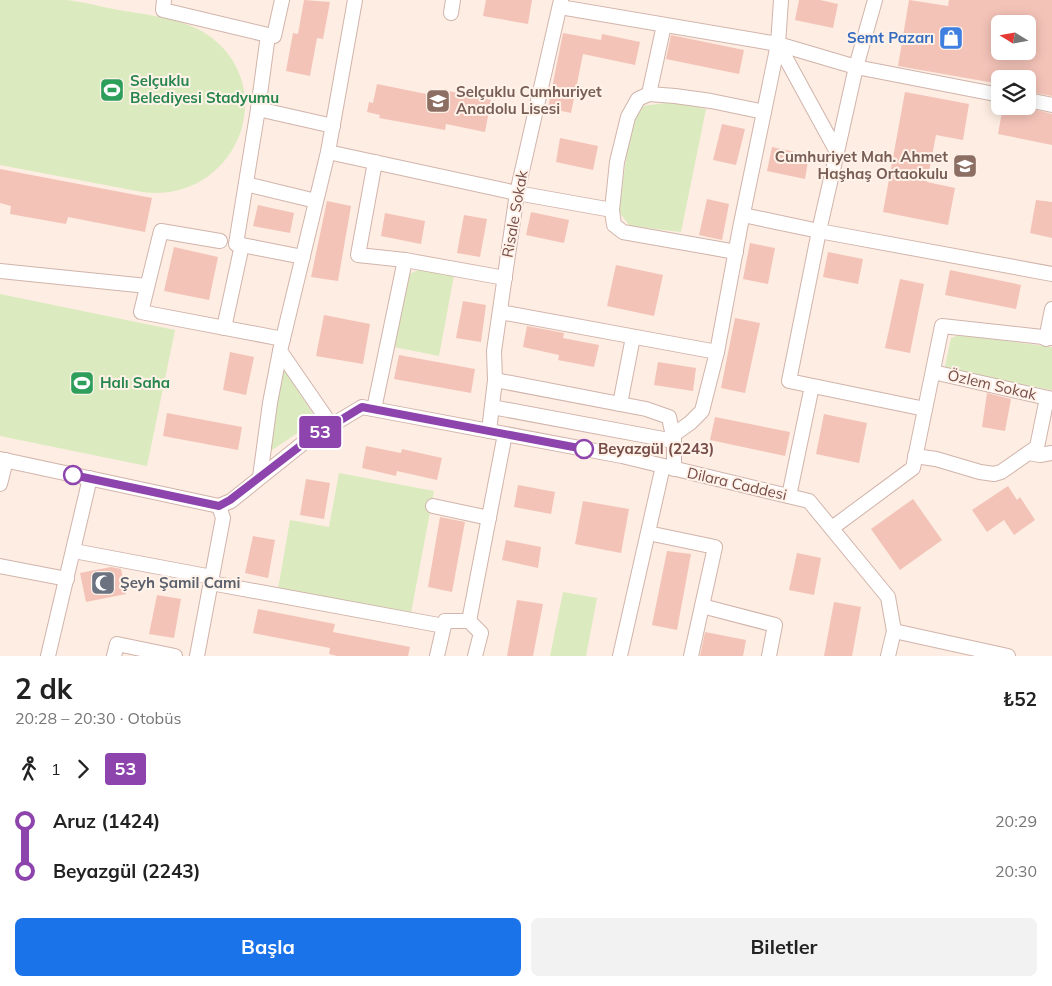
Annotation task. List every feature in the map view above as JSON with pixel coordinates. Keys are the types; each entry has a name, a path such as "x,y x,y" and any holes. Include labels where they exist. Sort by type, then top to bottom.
{"street":[{"path":"164,0 163,10 274,36 282,0"},
{"path":"260,477 270,403 281,345 328,152 355,0"},
{"path":"674,438 702,411 717,352 778,44 782,0"},
{"path":"875,0 856,67 788,381 925,409"},
{"path":"560,4 664,25 778,44 856,67 991,93"},
{"name":"Risale Sokak","path":"489,431 495,380 494,351 517,193 560,4"},
{"path":"649,94 664,25"},
{"path":"268,35 236,244 303,257"},
{"path":"778,44 837,152"},
{"path":"736,252 623,232 614,225 612,210 617,162 628,117 638,99 649,94 711,101 764,112"},
{"path":"1036,102 1052,105"},
{"path":"258,108 333,126"},
{"path":"328,152 517,193 612,210"},
{"path":"375,162 358,255 405,260 505,278"},
{"path":"246,184 316,201"},
{"path":"743,215 1052,274"},
{"path":"220,241 160,231 141,312 224,328 281,345 331,425"},
{"path":"224,328 242,245"},
{"path":"374,409 405,260"},
{"path":"0,271 147,286"},
{"path":"832,528 913,468 942,326 1049,339 1052,308"},
{"path":"500,312 717,352"},
{"path":"620,404 633,337"},
{"name":"Özlem Sokak","path":"933,372 1050,398"},
{"path":"495,380 646,409 669,417 674,438 669,468 648,533 620,656"},
{"path":"789,496 812,386"},
{"path":"915,456 936,459 980,472 994,474 1001,472 1037,447 1050,398"},
{"name":"Dilara Caddesi","path":"219,506 230,500 308,440 331,425 362,407 374,409 622,456 809,501 888,596 894,631"},
{"path":"492,407 674,438"},
{"path":"469,621 505,434"},
{"path":"1029,453 1040,455 1052,453"},
{"path":"0,484 3,460 219,506 224,518 197,656"},
{"path":"48,656 90,478"},
{"path":"433,506 489,518"},
{"path":"648,533 715,548 691,656"},
{"path":"74,551 444,626"},
{"path":"0,566 67,579"},
{"path":"702,606 775,625 769,656"},
{"path":"437,656 445,621 469,621 481,633 475,656"},
{"path":"888,656 894,631 1008,656"},
{"path":"114,656 117,644 175,656"}],"green space":[{"name":"Selçuklu Belediyesi Stadyumu","path":"0,0 77,1 175,20 208,35 231,58 243,84 245,112 238,139 223,162 202,181 174,191 142,192 0,165"},
{"path":"673,102 706,109 681,232 630,226 619,212 630,128 643,106"},
{"path":"420,269 454,275 439,356 394,347 408,275"},
{"name":"Halı Saha","path":"0,294 175,330 147,466 0,436"},
{"path":"959,335 1052,347 1052,390 947,371 945,366 951,338"},
{"path":"283,368 317,420 269,452"},
{"path":"339,473 434,491 411,613 278,589 290,520 329,527"},
{"path":"563,592 597,598 586,656 550,656"}],"building":[{"path":"304,0 330,2 323,39 317,38 310,76 286,71 293,33 298,34"},
{"path":"486,0 532,0 528,24 483,16"},
{"path":"799,0 820,0 838,4 833,28 795,20"},
{"name":"Semt Pazarı","path":"909,0 948,6 949,0 1052,0 1052,96 1036,93 1036,70 991,70 991,82 898,66"},
{"path":"563,33 601,40 602,34 640,42 635,65 583,54 571,113 548,108"},
{"path":"671,35 744,50 739,74 666,59"},
{"path":"377,84 446,98 448,91 491,100 485,132 446,124 445,130 379,118 380,115 367,112 369,102 373,103"},
{"path":"905,92 969,104 963,140 936,135 927,182 955,188 948,225 883,212"},
{"path":"1036,110 1052,114 1052,145 998,134 1001,115 1036,115"},
{"path":"722,124 745,129 736,165 713,160"},
{"path":"560,138 598,146 593,170 556,162"},
{"path":"772,147 809,155 805,179 767,171"},
{"path":"0,169 152,198 145,232 68,217 66,224 10,214 11,206 0,203"},
{"path":"707,199 729,204 722,240 699,235"},
{"path":"1036,200 1052,202 1052,238 1030,233"},
{"path":"327,201 351,206 338,281 311,277"},
{"path":"258,205 294,213 290,233 253,226"},
{"path":"531,212 569,220 564,243 526,235"},
{"path":"385,213 425,221 421,244 381,236"},
{"path":"464,215 487,219 480,257 457,253"},
{"path":"750,243 775,248 768,284 743,279"},
{"path":"174,247 218,257 209,300 164,291"},
{"path":"828,252 863,259 858,284 823,277"},
{"path":"616,265 663,275 654,316 607,306"},
{"path":"950,270 1021,285 1016,309 945,295"},
{"path":"900,279 924,284 910,353 885,348"},
{"path":"463,301 486,305 481,342 456,338"},
{"path":"324,315 370,324 363,364 316,356"},
{"path":"735,318 760,323 745,393 721,388"},
{"path":"527,326 564,333 563,338 599,345 594,367 558,360 559,355 523,347"},
{"path":"230,352 254,357 246,395 223,390"},
{"path":"399,355 475,369 471,393 394,379"},
{"path":"658,362 696,368 693,391 654,385"},
{"path":"987,393 1011,399 1005,431 982,427"},
{"path":"167,413 242,427 238,450 163,436"},
{"path":"824,414 867,423 859,463 816,454"},
{"path":"715,417 790,432 785,456 710,440"},
{"path":"366,446 401,453 402,449 442,458 437,480 397,471 396,476 362,468"},
{"path":"306,479 330,483 324,519 300,515"},
{"path":"518,485 555,492 551,514 514,507"},
{"path":"1008,486 1017,500 1020,497 1035,520 1014,535 1004,520 987,532 972,510"},
{"path":"913,499 942,540 900,570 871,529"},
{"path":"583,501 629,509 621,553 575,544"},
{"path":"440,517 465,522 452,592 428,587"},
{"path":"253,536 275,540 268,578 245,573"},
{"path":"506,540 541,547 538,568 502,560"},
{"path":"667,551 691,554 677,630 652,625"},
{"path":"797,553 821,558 814,595 789,590"},
{"name":"Şeyh Şamil Cami","path":"111,567 121,569 126,594 86,602 80,573"},
{"path":"157,595 181,599 174,638 149,634"},
{"path":"517,600 543,604 533,656 507,656"},
{"path":"834,602 861,607 852,656 824,656"},
{"path":"258,609 335,624 333,632 410,647 408,656 337,656 329,654 330,648 253,633"},
{"path":"705,632 746,640 743,656 700,656"}],"bus line":[{"name":"53","path":"73,475 219,506 230,500 308,440 362,407 584,449"}],"place":[{"name":"Semt Pazarı","path":"951,38"},
{"name":"Selçuklu Belediyesi Stadyumu","path":"112,90"},
{"name":"Selçuklu Cumhuriyet Anadolu Lisesi","path":"438,101"},
{"name":"Cumhuriyet Mah. Ahmet Haşhaş Ortaokulu","path":"965,166"},
{"name":"Halı Saha","path":"82,383"},
{"name":"Beyazgül (2243)","path":"584,449"},
{"name":"Şeyh Şamil Cami","path":"103,583"}]}
